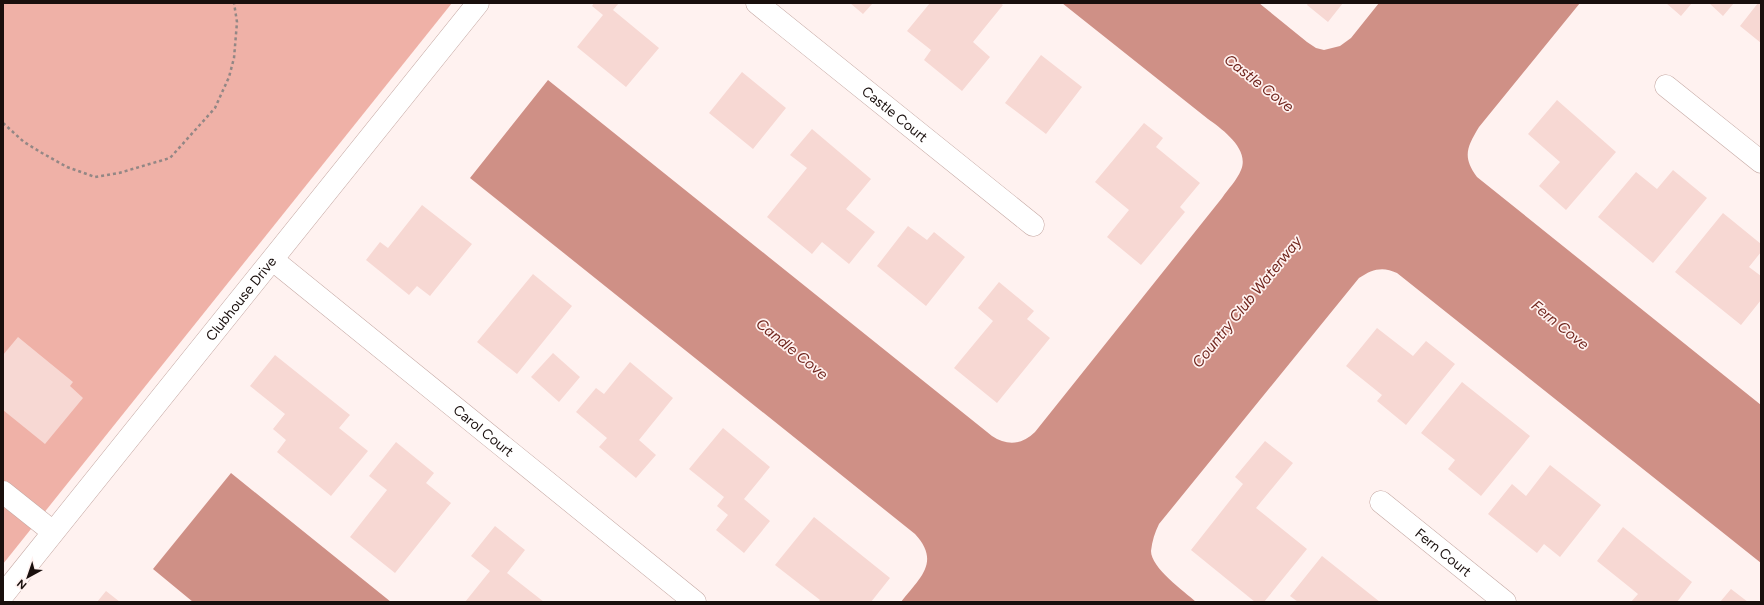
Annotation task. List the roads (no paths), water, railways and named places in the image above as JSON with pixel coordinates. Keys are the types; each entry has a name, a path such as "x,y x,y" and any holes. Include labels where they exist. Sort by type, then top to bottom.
{"street":[{"name":"Clubhouse Drive","path":"3,595 478,3"},
{"name":"Castle Court","path":"758,3 1033,225"},
{"path":"1666,86 1761,162"},
{"name":"Carol Court","path":"272,260 695,602"},
{"path":"3,492 53,532"},
{"name":"Fern Court","path":"1381,502 1505,602"}],"water":[{"path":"1062,3 1259,3 1307,42 1316,48 1324,50 1340,46 1351,38 1379,3 1580,3 1479,127 1469,146 1469,164 1477,177 1761,405 1761,563 1397,273 1382,269 1368,272 1359,278 1159,524 1152,544 1152,558 1162,572 1176,586 1196,602 901,602 921,577 925,570 927,561 923,544 915,534 470,178 548,80 992,436 1009,443 1020,442 1035,432 1222,198 1237,177 1243,162 1242,155 1238,147 1227,134"},
{"path":"231,473 391,602 193,602 153,569"}],"water label":[{"name":"Castle Cove","path":"1259,83"},
{"name":"Country Club Waterway","path":"1247,302"},
{"name":"Fern Cove","path":"1560,325"},
{"name":"Candle Cove","path":"792,349"}]}
